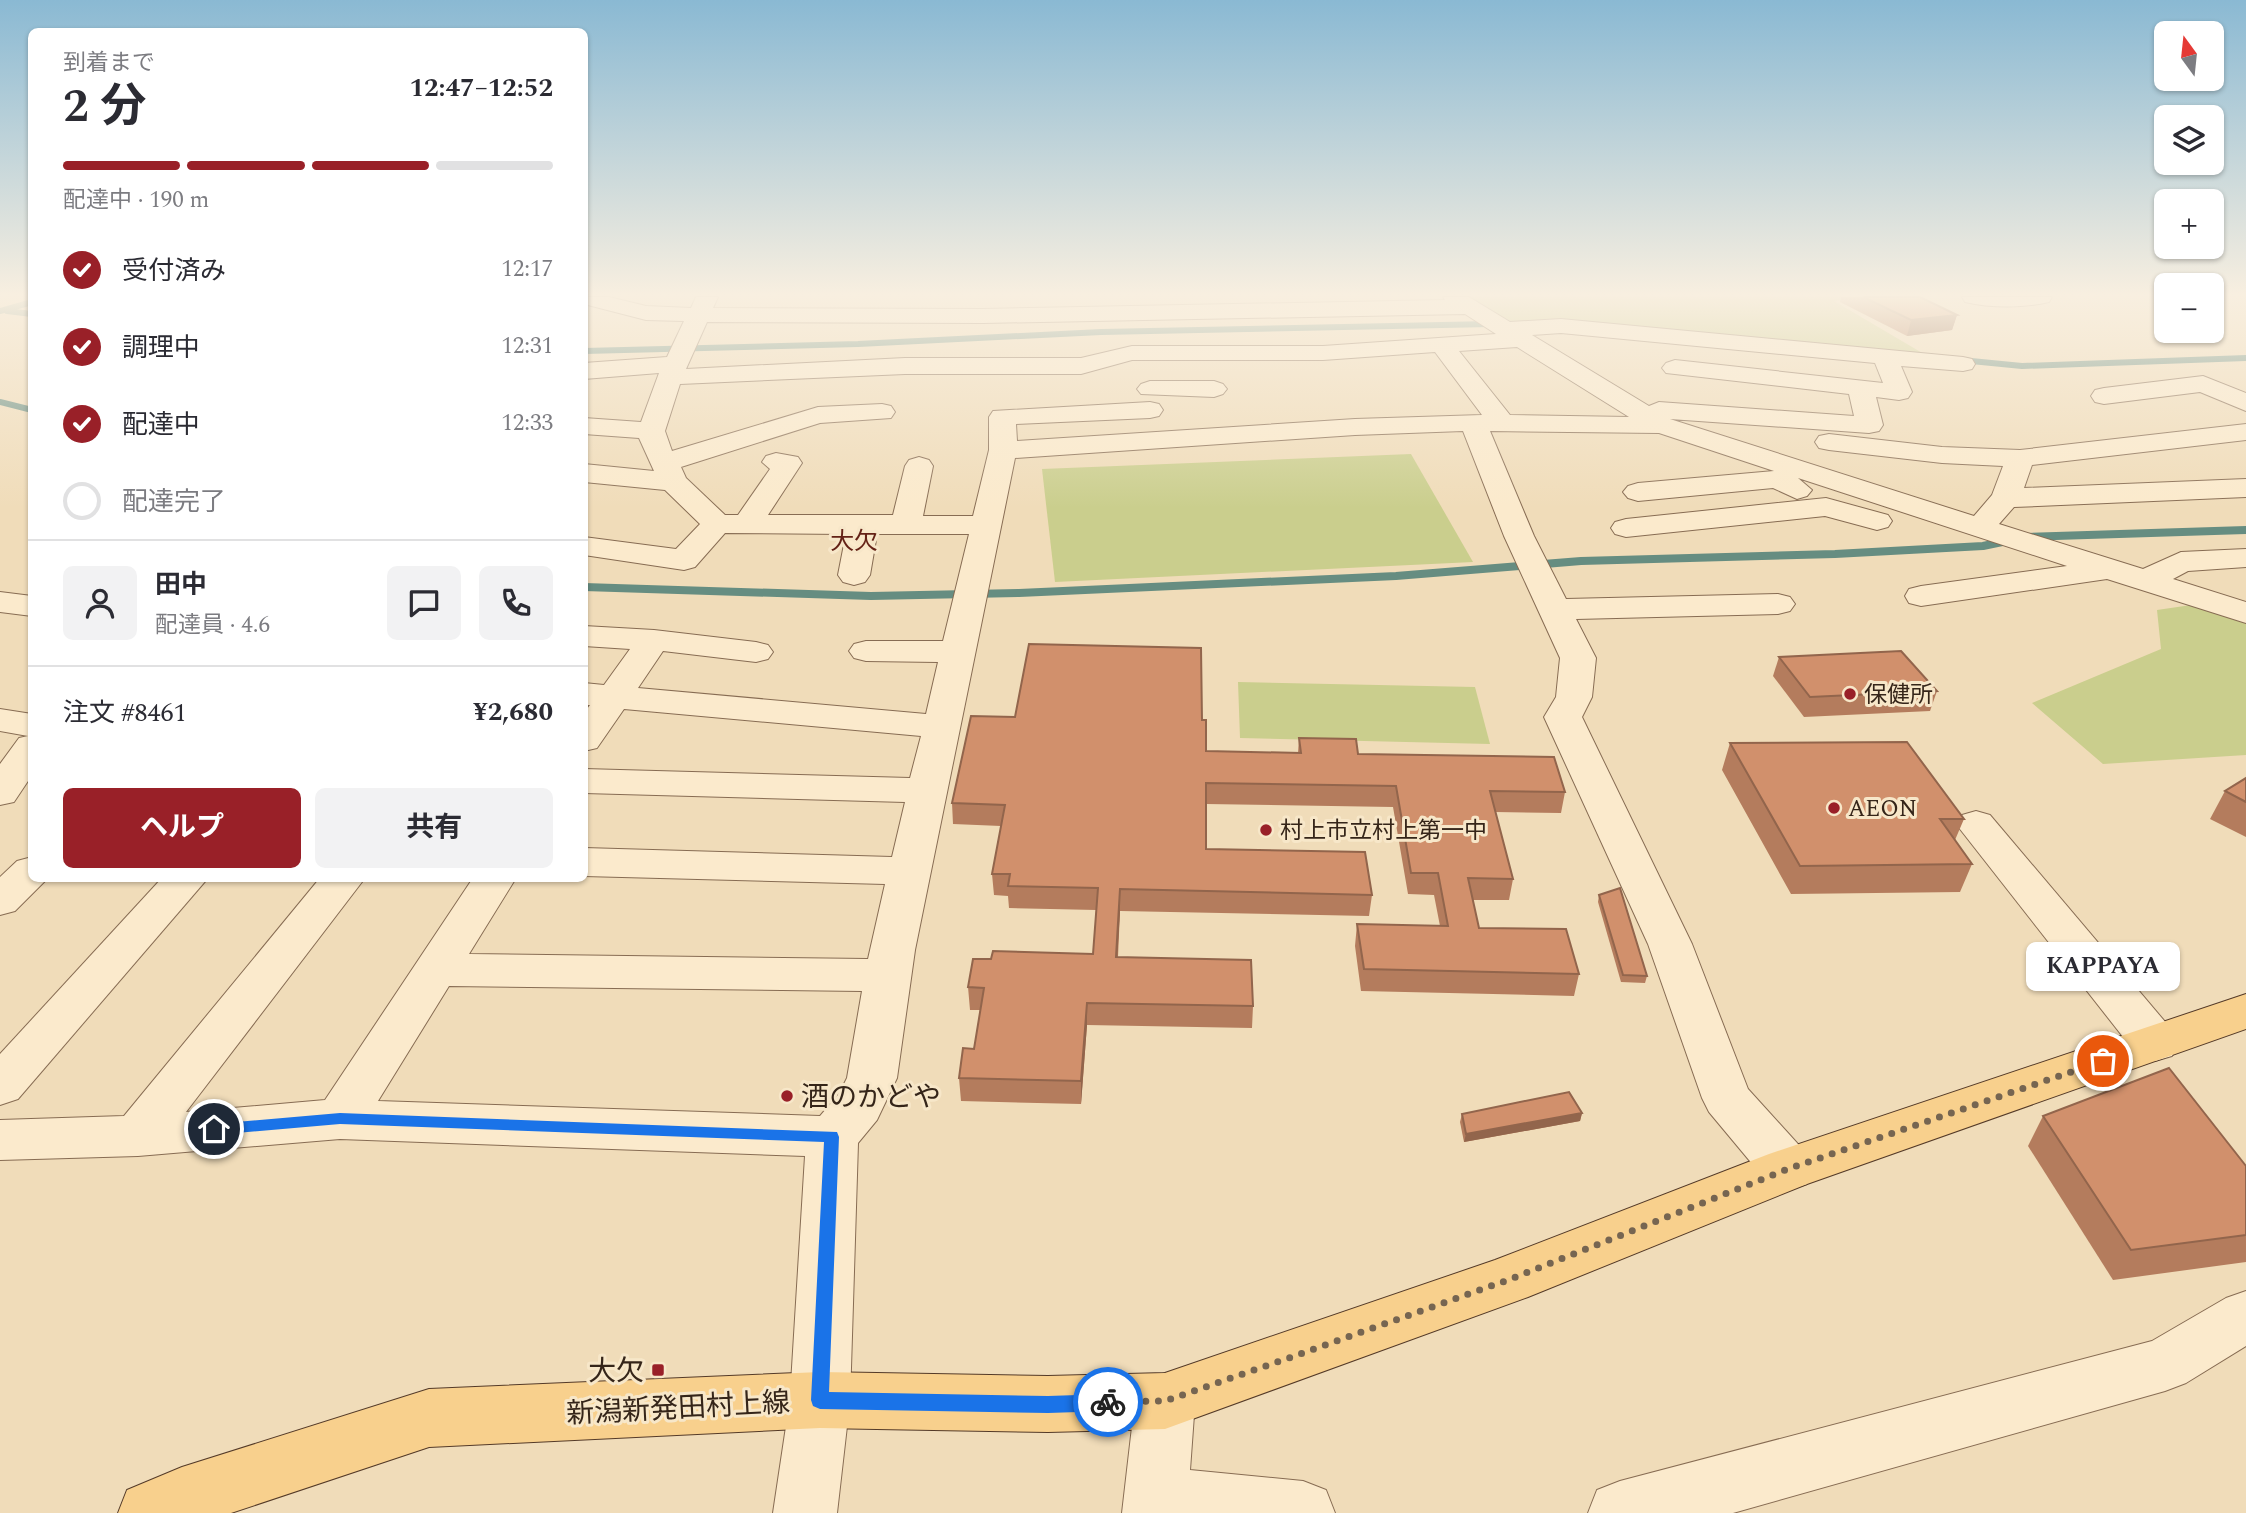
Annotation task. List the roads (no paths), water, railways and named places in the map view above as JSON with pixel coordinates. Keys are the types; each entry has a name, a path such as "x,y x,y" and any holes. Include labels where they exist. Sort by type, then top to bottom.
{"main road":[{"name":"新潟新発田村上線","path":"150,1513 182,1497 429,1418 820,1400 1048,1404 1165,1401 1508,1280 1788,1169 2246,1011"}],"street":[{"path":"675,368 651,431 654,443 669,472 717,524"},
{"path":"588,371 830,368"},
{"path":"1150,368 1150,413"},
{"path":"1331,368 1335,376"},
{"path":"1456,368 1488,423 1519,536 1578,658 1574,697 1563,717 1670,944 1727,1098 1788,1169"},
{"path":"1569,368 1649,416 1785,465 2246,613"},
{"path":"1649,416 1672,368"},
{"path":"1711,368 1863,397 1899,392 1889,368"},
{"path":"1150,413 1362,414 1488,423 1649,416 1767,380 1867,368"},
{"path":"1767,380 1869,425 1863,397"},
{"path":"2104,396 2203,384 2246,403"},
{"path":"805,1513 820,1400 832,1137 859,1106 872,1078 888,975 1003,450 1150,413 1214,389"},
{"path":"588,472 669,472 818,415 882,412"},
{"path":"588,426 651,431"},
{"path":"1785,465 1822,442 1942,455 2020,458 2246,432"},
{"path":"1979,528 2006,498 2020,458"},
{"path":"748,523 788,463 776,462"},
{"path":"905,524 919,466"},
{"path":"1638,492 1777,479 1826,507 1950,542 1974,544 2009,537"},
{"path":"2006,498 2246,488"},
{"path":"1626,528 1826,507"},
{"path":"854,575 863,523"},
{"path":"588,547 684,560 717,524 986,525"},
{"path":"2146,581 2181,562 2246,558"},
{"path":"1921,596 2109,569"},
{"path":"0,602 28,606"},
{"path":"1554,609 1778,604"},
{"path":"588,636 654,640 756,652"},
{"path":"588,727 598,696 654,640"},
{"path":"866,650 957,652"},
{"path":"598,696 943,727"},
{"path":"0,720 28,724"},
{"path":"0,793 28,752"},
{"path":"588,781 929,791"},
{"path":"1976,824 2155,1043"},
{"path":"588,862 910,872"},
{"path":"0,901 28,875"},
{"path":"0,1086 183,882"},
{"path":"138,1136 341,882"},
{"path":"340,1119 492,882"},
{"path":"436,970 888,975"},
{"path":"0,1140 138,1136 340,1119 832,1137"},
{"path":"1620,1513 2165,1364 2246,1316"},
{"path":"1165,1401 1155,1506 1303,1513"}],"waterway":[{"path":"0,402 28,409"},
{"path":"2027,537 2246,530"},
{"path":"588,587 871,596 1019,593 1396,576 1581,561 1835,554 1983,546 2007,541"}],"place":[{"name":"保健所","path":"1850,694"},
{"name":"AEON","path":"1834,808"},
{"name":"村上市立村上第一中","path":"1266,830"},
{"name":"KAPPAYA","path":"2103,1061"},
{"name":"酒のかどや","path":"787,1096"},
{"name":"大欠","path":"658,1370"}],"district":[{"name":"大欠","path":"854,541"}]}
